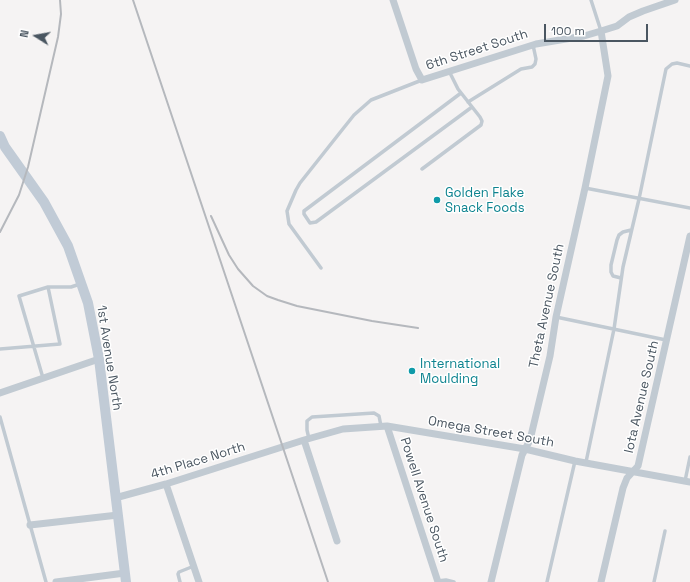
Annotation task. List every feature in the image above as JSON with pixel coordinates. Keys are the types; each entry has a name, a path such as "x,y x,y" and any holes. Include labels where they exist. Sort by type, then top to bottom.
{"street":[{"path":"393,0 416,69 422,80"},
{"name":"6th Street South","path":"422,80 532,45 584,36 601,31 616,26 629,17 643,11 675,0"},
{"name":"Theta Avenue South","path":"491,582 522,455 530,440 550,356 556,317 608,76 601,31"},
{"name":"1st Avenue North","path":"0,136 5,146 44,202 68,246 88,303 98,359 125,578"},
{"name":"Iota Avenue South","path":"601,582 623,488 627,478 638,466 690,236"},
{"path":"0,393 98,359"},
{"name":"Omega Street South","path":"288,445 343,429 384,426 525,449 575,461 687,482"},
{"name":"Powell Avenue South","path":"384,426 438,582"},
{"path":"306,439 337,541"},
{"name":"4th Place North","path":"115,498 166,484 288,445"},
{"path":"166,484 200,582"},
{"path":"30,525 118,515"},
{"path":"56,582 125,578"}],"lane":[{"path":"591,0 601,31"},
{"path":"468,102 521,69 532,67 536,60 532,45"},
{"path":"586,462 614,329 621,278 666,69 672,64 677,63 690,66"},
{"path":"422,169 481,125 482,121 461,93 449,71"},
{"path":"321,268 289,224 287,211 296,190 354,115 372,100 422,80"},
{"path":"461,93 304,211 304,214 310,222 316,222 472,107"},
{"path":"585,188 690,208"},
{"path":"621,278 613,276 611,272 611,264 619,235 623,232 631,230"},
{"path":"43,378 19,296 48,287 71,287 81,284"},
{"path":"0,349 33,345 60,344 48,287"},
{"path":"556,317 667,340"},
{"path":"306,439 307,421 312,417 374,413 379,416 384,426"},
{"path":"0,417 46,582"},
{"path":"687,482 690,457"},
{"path":"547,582 575,461"},
{"path":"654,582 665,531"},
{"path":"180,582 179,572 194,566"},
{"path":"438,582 446,580 454,582"}],"railway":[{"path":"0,232 19,195 28,167 58,37 61,14 60,0"},
{"path":"133,0 328,582"},
{"path":"211,216 229,255 238,269 253,286 267,296 297,306 372,321 418,328"}],"place":[{"name":"Golden Flake Snack Foods","path":"437,200"},
{"name":"International Moulding","path":"412,371"}]}
